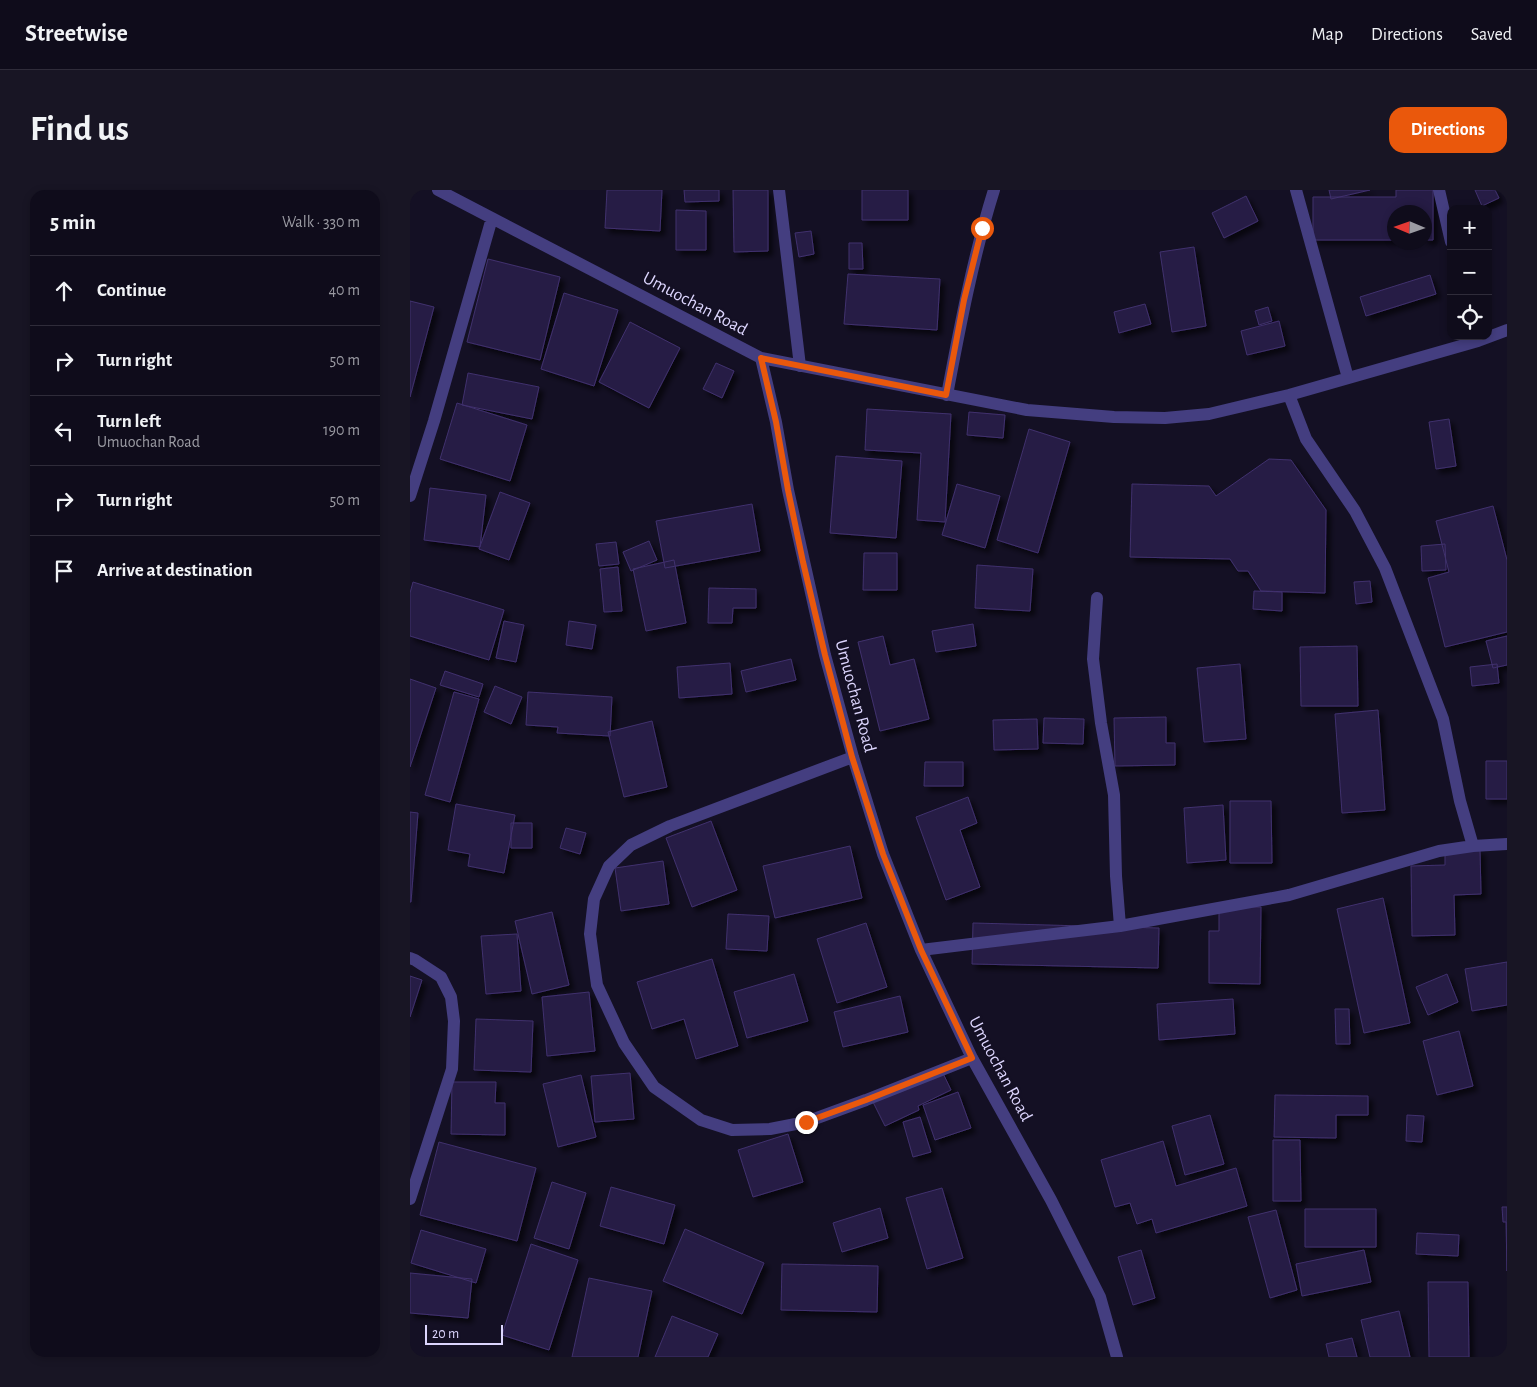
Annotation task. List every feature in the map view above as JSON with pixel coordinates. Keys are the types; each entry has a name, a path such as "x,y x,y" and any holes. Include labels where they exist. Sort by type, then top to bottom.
{"street":[{"name":"Umuochan Road","path":"438,190 761,358 825,655 852,757 883,854 921,950 972,1058 1051,1200 1100,1297 1117,1357"},
{"path":"779,190 800,366"},
{"path":"946,395 964,300 982,228 994,190"},
{"path":"1296,190 1348,378"},
{"path":"1439,190 1447,225"},
{"path":"410,496 434,421 492,218"},
{"path":"1492,335 1507,330"},
{"path":"761,358 1027,410 1114,417 1165,418 1209,414 1289,395 1475,340"},
{"path":"1289,395 1306,439 1355,511 1385,568 1443,719 1460,801 1473,846"},
{"path":"1097,598 1093,659 1101,723 1114,795 1116,876 1120,926"},
{"path":"852,757 670,826 632,845 609,866 594,898 590,934 598,985 624,1043 654,1087 701,1120 732,1130 770,1129 806,1122 972,1058"},
{"path":"921,950 1120,926 1289,895 1439,851 1507,844"},
{"path":"410,958 441,977 450,997 454,1021 452,1069 410,1199"}],"building":[{"path":"607,190 662,190 660,231 605,228"},
{"path":"684,190 719,190 719,201 685,202"},
{"path":"733,190 768,190 768,251 734,252"},
{"path":"862,190 908,190 908,220 862,220"},
{"path":"1329,190 1370,190 1331,199"},
{"path":"1396,190 1433,190 1433,240 1432,205 1387,205 1387,240 1313,240 1313,197 1396,197"},
{"path":"1475,190 1495,190 1499,198 1482,205"},
{"path":"1246,196 1258,221 1224,238 1212,213"},
{"path":"676,210 706,211 706,250 676,250"},
{"path":"811,231 814,254 799,257 795,233"},
{"path":"849,243 862,243 863,269 849,269"},
{"path":"1194,247 1206,326 1172,332 1160,252"},
{"path":"488,259 560,277 540,360 467,342"},
{"path":"848,274 940,279 937,330 844,324"},
{"path":"1430,275 1436,294 1366,316 1360,297"},
{"path":"564,293 618,310 594,386 541,369"},
{"path":"410,301 434,307 410,397"},
{"path":"1145,304 1151,324 1119,333 1114,312"},
{"path":"1268,307 1272,321 1259,325 1255,311"},
{"path":"1279,321 1285,346 1247,355 1241,331"},
{"path":"630,322 680,348 649,408 599,382"},
{"path":"716,363 734,371 722,398 703,389"},
{"path":"468,373 539,387 532,419 462,405"},
{"path":"457,403 527,425 510,481 440,459"},
{"path":"867,409 951,414 945,522 917,520 921,453 865,450"},
{"path":"969,412 1005,415 1003,438 967,435"},
{"path":"1449,419 1456,466 1436,469 1429,422"},
{"path":"1029,429 1070,442 1038,553 997,540"},
{"path":"836,456 902,461 896,538 830,533"},
{"path":"1269,459 1291,460 1326,510 1325,593 1261,591 1248,571 1238,571 1230,559 1130,557 1132,484 1209,486 1216,496"},
{"path":"957,484 1000,496 985,548 942,535"},
{"path":"430,488 486,495 480,547 424,540"},
{"path":"500,492 530,503 509,560 479,549"},
{"path":"752,504 760,551 665,568 656,521"},
{"path":"1493,506 1507,560 1507,632 1445,647 1428,578 1449,572 1436,521"},
{"path":"649,541 657,560 631,571 623,552"},
{"path":"616,542 619,564 599,566 596,544"},
{"path":"1445,544 1446,570 1422,571 1421,546"},
{"path":"864,553 897,553 897,590 863,590"},
{"path":"674,560 686,623 646,631 633,569"},
{"path":"977,565 1033,569 1030,611 975,608"},
{"path":"618,567 622,611 604,612 600,569"},
{"path":"1370,581 1372,602 1356,604 1354,582"},
{"path":"413,582 504,610 489,660 410,636 410,593"},
{"path":"709,588 756,589 756,608 733,608 732,623 708,623"},
{"path":"1254,591 1282,592 1282,611 1253,609"},
{"path":"504,621 524,625 516,662 496,658"},
{"path":"569,621 596,625 592,649 566,645"},
{"path":"973,624 976,646 936,652 932,631"},
{"path":"883,636 890,665 914,659 929,719 880,731 858,642"},
{"path":"1507,636 1507,665 1493,668 1486,641"},
{"path":"1357,646 1358,706 1301,706 1300,647"},
{"path":"791,659 796,680 746,692 741,671"},
{"path":"730,663 732,694 679,698 677,667"},
{"path":"1240,664 1246,739 1204,742 1197,668"},
{"path":"1497,664 1499,683 1472,686 1470,667"},
{"path":"445,671 483,684 479,697 440,685"},
{"path":"410,679 436,688 410,767"},
{"path":"495,686 522,697 511,724 484,712"},
{"path":"454,692 479,699 450,802 425,795"},
{"path":"528,692 612,697 610,736 557,733 558,727 526,725"},
{"path":"1378,710 1385,810 1342,813 1335,714"},
{"path":"1166,717 1166,743 1175,743 1175,765 1115,766 1114,718"},
{"path":"1044,718 1084,719 1083,744 1043,743"},
{"path":"1037,719 1038,749 994,750 993,720"},
{"path":"652,721 667,787 624,797 608,732"},
{"path":"1486,761 1507,761 1507,799 1486,799"},
{"path":"925,762 963,762 963,786 924,786"},
{"path":"968,797 977,823 960,830 980,887 946,900 916,817"},
{"path":"1230,801 1271,801 1272,863 1230,863"},
{"path":"456,804 515,815 504,873 468,866 470,854 448,850"},
{"path":"1223,805 1226,860 1187,863 1184,808"},
{"path":"410,812 418,813 411,902 410,902"},
{"path":"711,821 737,890 692,907 666,838"},
{"path":"511,823 532,823 532,848 511,848"},
{"path":"566,828 586,833 580,854 560,848"},
{"path":"850,846 862,898 775,918 763,866"},
{"path":"1480,850 1481,894 1454,895 1455,935 1412,936 1411,866 1445,865 1445,851"},
{"path":"663,861 669,904 621,911 615,868"},
{"path":"1383,898 1410,1023 1364,1033 1337,909"},
{"path":"1219,906 1261,907 1260,984 1209,983 1209,931 1219,931"},
{"path":"552,912 569,985 532,994 515,921"},
{"path":"728,914 769,916 767,951 726,949"},
{"path":"866,923 887,987 837,1003 817,939"},
{"path":"973,923 1159,928 1158,968 972,964"},
{"path":"517,934 521,991 486,994 481,936"},
{"path":"712,959 738,1046 696,1059 684,1019 652,1029 637,982"},
{"path":"1507,962 1507,1005 1472,1011 1465,969"},
{"path":"794,974 808,1021 747,1038 734,992"},
{"path":"1447,974 1458,1002 1428,1015 1416,987"},
{"path":"410,976 422,980 410,1017"},
{"path":"589,992 595,1051 547,1056 542,997"},
{"path":"900,996 908,1032 843,1047 834,1012"},
{"path":"1233,999 1235,1034 1159,1040 1157,1004"},
{"path":"1335,1009 1349,1009 1350,1044 1336,1044"},
{"path":"476,1019 533,1021 531,1072 474,1070"},
{"path":"1459,1031 1473,1086 1437,1095 1423,1041"},
{"path":"940,1067 951,1090 918,1106 919,1110 885,1126 872,1100"},
{"path":"630,1073 634,1119 595,1122 591,1076"},
{"path":"581,1075 596,1137 558,1147 543,1084"},
{"path":"452,1082 496,1082 495,1103 505,1103 505,1135 451,1134"},
{"path":"958,1092 971,1128 935,1140 923,1105"},
{"path":"1275,1095 1368,1096 1368,1115 1336,1115 1336,1138 1274,1137"},
{"path":"1210,1115 1224,1164 1185,1175 1172,1126"},
{"path":"1407,1115 1424,1116 1422,1142 1406,1141"},
{"path":"920,1117 931,1152 913,1157 903,1122"},
{"path":"788,1134 803,1182 753,1197 738,1150"},
{"path":"1273,1140 1300,1140 1301,1201 1273,1201"},
{"path":"1163,1141 1176,1186 1236,1168 1247,1206 1156,1233 1152,1219 1137,1224 1130,1203 1115,1207 1101,1160"},
{"path":"439,1142 536,1168 517,1241 420,1215"},
{"path":"552,1182 586,1193 569,1249 534,1238"},
{"path":"611,1187 675,1205 664,1244 600,1226"},
{"path":"942,1188 963,1258 927,1269 906,1198"},
{"path":"1502,1207 1507,1207 1507,1271 1506,1222 1503,1222"},
{"path":"880,1208 888,1238 842,1252 833,1223"},
{"path":"1305,1209 1376,1209 1376,1247 1305,1247"},
{"path":"1276,1210 1297,1290 1270,1298 1248,1217"},
{"path":"685,1229 764,1263 742,1314 663,1281"},
{"path":"421,1230 486,1249 476,1283 411,1263"},
{"path":"1417,1233 1459,1235 1458,1256 1416,1254"},
{"path":"531,1244 578,1260 549,1350 502,1335"},
{"path":"1141,1250 1155,1298 1133,1305 1118,1257"},
{"path":"1364,1250 1371,1282 1302,1296 1296,1264"},
{"path":"782,1264 878,1266 877,1312 781,1310"},
{"path":"410,1273 472,1279 468,1318 410,1313"},
{"path":"589,1278 652,1291 638,1357 572,1357"},
{"path":"1428,1282 1468,1282 1469,1357 1429,1357"},
{"path":"1399,1311 1410,1357 1370,1357 1361,1320"},
{"path":"672,1316 718,1334 708,1357 655,1357"},
{"path":"1352,1338 1357,1357 1329,1357 1326,1344"}],"route":[{"path":"806,1122 972,1058 921,950 883,854 852,757 803,562 776,422 761,358 946,395 964,300 982,228"}]}
